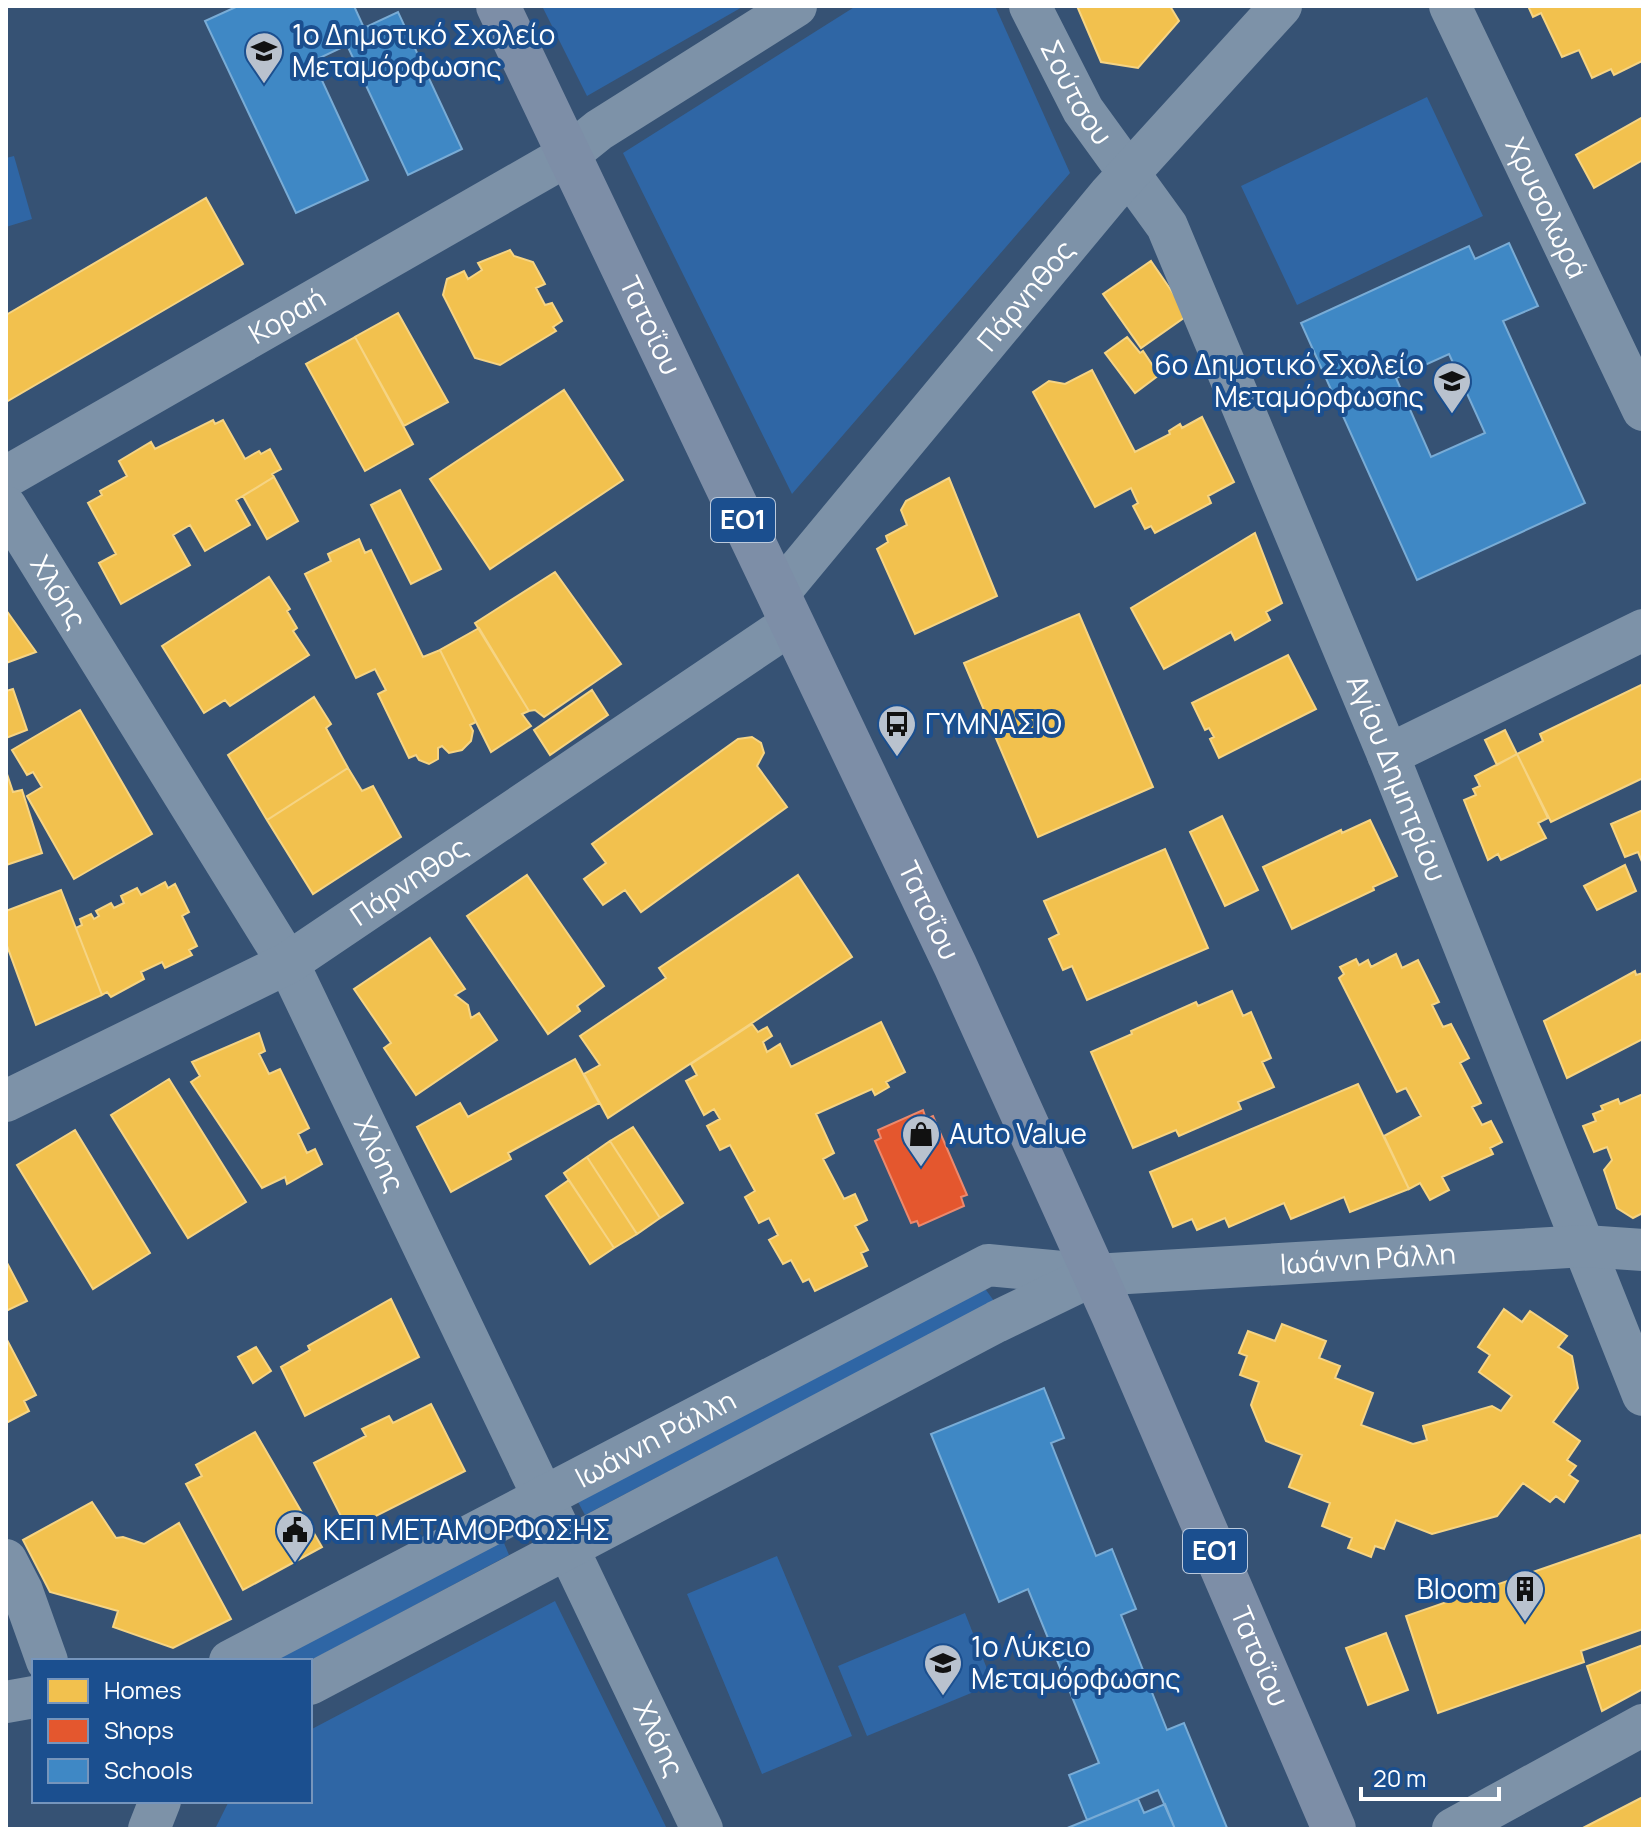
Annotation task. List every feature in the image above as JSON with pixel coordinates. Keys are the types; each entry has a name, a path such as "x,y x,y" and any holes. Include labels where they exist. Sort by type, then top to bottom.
{"main road":[{"name":"Τατοΐου","path":"498,6 955,965 1094,1275 1334,1829"}],"street":[{"name":"Κοραή","path":"6,477 568,155 599,130 796,6"},
{"name":"Σούτσου","path":"1030,6 1083,110 1128,173"},
{"name":"Πάρνηθος","path":"6,1101 288,963 785,608 1128,173 1281,6"},
{"name":"Χρυσολωρά","path":"1450,6 1631,350 1643,410"},
{"name":"Αγίου Δημητρίου","path":"1128,173 1167,226 1388,755 1643,1395"},
{"name":"Χλόης","path":"6,507 288,963 702,1829"},
{"path":"1388,755 1643,630"},
{"name":"Ιωάννη Ράλλη","path":"234,1659 988,1265 1094,1275 1585,1246 1643,1250"},
{"name":"Ιωάννη Ράλλη","path":"312,1683 996,1322 1094,1275"},
{"path":"6,1560 22,1591 46,1659"},
{"path":"6,1702 32,1697"},
{"path":"1453,1829 1643,1725"},
{"path":"149,1829 159,1803"}],"shaded area":[{"path":"542,6 744,6 587,96"},
{"path":"856,6 995,6 1070,173 792,494 623,153"},
{"path":"1427,97 1483,216 1297,305 1241,186"},
{"path":"14,156 32,219 6,227 6,158"},
{"path":"974,1290 986,1290 994,1301 585,1515 578,1502"},
{"path":"490,1541 504,1543 509,1555 312,1660 267,1659"},
{"path":"777,1556 852,1736 762,1774 687,1594"},
{"path":"555,1601 667,1829 215,1829 228,1803 312,1803 312,1729"},
{"path":"965,1613 993,1684 867,1736 838,1666"}],"building: Homes":[{"path":"1077,6 1170,6 1179,21 1138,68 1101,62"},
{"path":"1528,6 1643,6 1643,63 1614,75 1611,69 1592,78 1579,50 1562,57 1541,13 1533,17"},
{"path":"1643,117 1643,160 1594,188 1576,155"},
{"path":"206,198 243,264 6,402 6,315"},
{"path":"510,250 514,256 533,262 545,284 536,288 545,305 552,303 562,321 553,327 556,331 500,365 475,358 443,295 447,279 464,271 468,279 482,270 478,263"},
{"path":"1151,261 1188,315 1141,348 1103,294"},
{"path":"398,313 448,402 404,426 355,337"},
{"path":"355,337 413,444 365,471 306,364"},
{"path":"1127,337 1140,353 1143,351 1159,375 1135,393 1105,353"},
{"path":"1092,370 1135,452 1170,434 1169,431 1180,424 1182,428 1202,417 1234,482 1208,496 1211,503 1155,533 1151,526 1145,529 1133,506 1138,503 1131,488 1095,507 1033,392 1049,381 1065,384"},
{"path":"564,390 623,480 490,569 430,479"},
{"path":"213,420 215,424 223,420 245,459 270,449 281,469 272,474 274,477 236,500 250,525 205,551 190,525 173,535 190,565 121,604 99,563 116,554 88,503 102,495 100,491 127,476 119,461 151,442 155,449"},
{"path":"274,477 298,521 267,539 243,496"},
{"path":"949,478 997,596 915,634 877,549 888,542 886,536 907,525 901,510 906,501"},
{"path":"400,490 441,569 411,584 371,505"},
{"path":"1255,533 1282,603 1266,612 1270,620 1235,640 1231,632 1164,669 1131,608"},
{"path":"359,539 365,553 371,550 423,657 440,650 476,722 470,725 473,731 471,741 462,750 449,753 442,746 438,748 438,759 429,764 419,760 416,755 409,758 378,694 386,690 375,669 356,678 305,574 331,561 328,554"},
{"path":"555,572 621,664 544,717 535,710 529,711 475,623"},
{"path":"269,577 290,609 287,611 297,628 293,631 309,655 230,706 225,700 204,713 162,646"},
{"path":"6,610 36,652 6,663"},
{"path":"1079,614 1153,787 1038,837 964,663"},
{"path":"479,628 529,711 522,714 531,726 491,752 440,650"},
{"path":"1288,655 1316,709 1219,758 1210,739 1214,737 1209,728 1205,730 1192,703"},
{"path":"1643,684 1643,778 1551,822 1517,754 1543,741 1540,734"},
{"path":"13,689 27,730 6,738 6,691"},
{"path":"592,690 608,715 550,755 534,730"},
{"path":"314,697 331,724 326,728 348,768 267,820 228,755"},
{"path":"80,710 152,834 74,879 27,796 42,787 33,772 27,775 12,750"},
{"path":"1505,730 1517,754 1497,765 1485,740"},
{"path":"752,737 761,743 764,753 757,766 787,807 641,912 625,890 603,905 584,879 606,863 592,844 738,739"},
{"path":"1517,754 1548,818 1538,823 1546,838 1501,860 1498,854 1488,860 1464,800 1476,795 1473,789 1480,786 1475,776"},
{"path":"348,768 362,791 373,786 401,837 313,894 267,820"},
{"path":"6,771 13,792 22,790 42,853 6,865"},
{"path":"1643,810 1643,864 1638,852 1625,857 1611,824"},
{"path":"1222,816 1258,890 1225,906 1190,832"},
{"path":"1370,820 1397,876 1292,929 1263,867 1341,830 1342,833"},
{"path":"1165,849 1208,948 1087,1000 1072,966 1063,970 1049,939 1059,934 1044,901"},
{"path":"1625,865 1636,891 1597,910 1584,886"},
{"path":"527,875 604,986 577,1006 580,1011 548,1034 467,916"},
{"path":"798,875 852,957 608,1118 584,1074 600,1065 580,1036 666,978 659,968"},
{"path":"165,882 168,888 175,884 189,912 182,916 197,946 189,950 192,955 165,968 162,962 141,972 144,979 111,997 107,992 102,995 76,928 82,925 80,919 91,914 94,919 99,916 96,911 111,903 114,908 124,903 121,896 137,888 141,895"},
{"path":"61,890 102,995 36,1025 6,943 6,911"},
{"path":"430,938 465,989 455,995 468,1005 471,1018 479,1013 497,1040 416,1095 384,1048 391,1043 354,989"},
{"path":"1396,954 1402,968 1418,960 1439,1002 1432,1005 1443,1027 1451,1024 1469,1058 1460,1063 1481,1103 1472,1107 1482,1125 1491,1121 1502,1142 1490,1148 1493,1154 1442,1177 1449,1190 1430,1200 1420,1183 1409,1189 1384,1136 1421,1116 1406,1088 1397,1092 1339,978 1344,974 1340,967 1356,959 1359,965 1368,960 1371,967"},
{"path":"1635,971 1636,975 1643,973 1643,1039 1567,1078 1544,1021"},
{"path":"1232,991 1243,1016 1251,1012 1271,1058 1262,1062 1274,1087 1238,1102 1241,1109 1179,1136 1176,1130 1133,1148 1091,1052 1196,1002 1198,1006"},
{"path":"881,1022 905,1072 886,1082 889,1087 875,1095 872,1089 816,1114 834,1153 823,1159 844,1199 855,1194 867,1220 855,1226 868,1250 861,1253 867,1266 815,1291 809,1279 803,1282 791,1260 783,1264 769,1240 778,1235 769,1218 759,1223 745,1197 755,1191 730,1145 720,1150 707,1126 720,1119 714,1109 704,1115 686,1081 697,1075 691,1064 752,1024 758,1032 767,1027 772,1036 763,1042 767,1052 780,1044 791,1067"},
{"path":"259,1033 265,1051 259,1054 269,1074 280,1069 309,1128 298,1134 307,1153 315,1149 322,1164 287,1184 285,1177 262,1188 191,1082 200,1076 192,1062"},
{"path":"575,1059 599,1103 508,1153 511,1159 451,1192 417,1127 460,1103 468,1117"},
{"path":"169,1079 246,1202 188,1238 111,1115"},
{"path":"1358,1084 1409,1189 1350,1212 1344,1197 1291,1219 1284,1203 1229,1227 1225,1218 1197,1230 1192,1219 1173,1227 1150,1172"},
{"path":"1643,1094 1643,1213 1633,1218 1617,1208 1604,1170 1612,1160 1607,1147 1594,1152 1583,1126 1596,1121 1593,1114 1603,1110 1601,1106 1618,1099 1620,1104"},
{"path":"633,1127 683,1203 660,1218 610,1141"},
{"path":"75,1130 150,1253 93,1289 17,1165"},
{"path":"610,1141 660,1218 637,1234 587,1157"},
{"path":"587,1157 637,1234 614,1248 564,1173"},
{"path":"569,1180 614,1248 590,1264 546,1196"},
{"path":"6,1261 27,1301 6,1311"},
{"path":"391,1299 419,1357 305,1416 281,1367 310,1350 308,1346"},
{"path":"1504,1309 1522,1322 1530,1311 1567,1336 1558,1347 1572,1356 1578,1388 1553,1422 1580,1441 1567,1460 1576,1466 1569,1475 1578,1481 1564,1502 1556,1496 1550,1502 1523,1483 1497,1516 1432,1534 1396,1520 1384,1549 1375,1546 1371,1557 1348,1548 1352,1538 1322,1526 1330,1503 1289,1487 1302,1455 1266,1441 1251,1405 1259,1382 1240,1375 1247,1356 1239,1353 1248,1331 1275,1341 1282,1324 1326,1341 1319,1358 1340,1366 1335,1378 1373,1393 1361,1425 1413,1444 1427,1440 1423,1426 1492,1406 1501,1411 1512,1396 1479,1372 1490,1355 1478,1347"},
{"path":"6,1338 36,1395 24,1401 29,1411 6,1423"},
{"path":"256,1347 271,1371 253,1383 238,1357"},
{"path":"431,1404 465,1471 348,1530 314,1463 366,1436 362,1429 389,1416 393,1423"},
{"path":"255,1432 322,1547 243,1590 186,1484 202,1476 196,1465"},
{"path":"92,1502 116,1538 123,1537 144,1544 179,1523 231,1619 173,1648 113,1627 118,1611 50,1592 23,1540"},
{"name":"Bloom","path":"1640,1535 1643,1544 1643,1629 1581,1651 1584,1662 1438,1713 1406,1616"},
{"path":"1386,1633 1408,1690 1368,1705 1346,1648"},
{"path":"1643,1645 1643,1689 1602,1711 1587,1666"},
{"path":"1643,1797 1643,1829 1581,1829"}],"building: Shops":[{"name":"Auto Value","path":"923,1110 926,1119 933,1116 967,1195 961,1197 964,1206 919,1226 917,1221 911,1223 875,1141 881,1138 878,1130"}],"building: Schools":[{"path":"238,6 354,6 364,28 398,12 462,149 408,175 347,45 313,61 368,180 296,213 205,21"},
{"path":"1509,243 1538,306 1503,321 1585,503 1417,580 1301,323 1469,246 1475,259","holes":["1449,354 1485,433 1431,457 1396,378"]},
{"path":"1044,1388 1064,1438 1051,1443 1096,1556 1112,1549 1136,1609 1121,1615 1167,1730 1184,1723 1227,1828 1175,1829 1158,1790 1087,1820 1069,1775 1099,1763 1028,1589 999,1602 931,1434"},
{"path":"1138,1799 1144,1813 1165,1804 1175,1829 1065,1829"}],"place":[{"name":"1ο Δημοτικό Σχολείο Μεταμόρφωσης","path":"264,85"},
{"name":"6ο Δημοτικό Σχολείο Μεταμόρφωσης","path":"1452,415"},
{"name":"ΓΥΜΝΑΣΙΟ","path":"897,758"},
{"name":"Auto Value","path":"921,1168"},
{"name":"ΚΕΠ ΜΕΤΑΜΟΡΦΩΣΗΣ","path":"295,1564"},
{"name":"Bloom","path":"1525,1623"},
{"name":"1ο Λύκειο Μεταμόρφωσης","path":"943,1697"}]}
